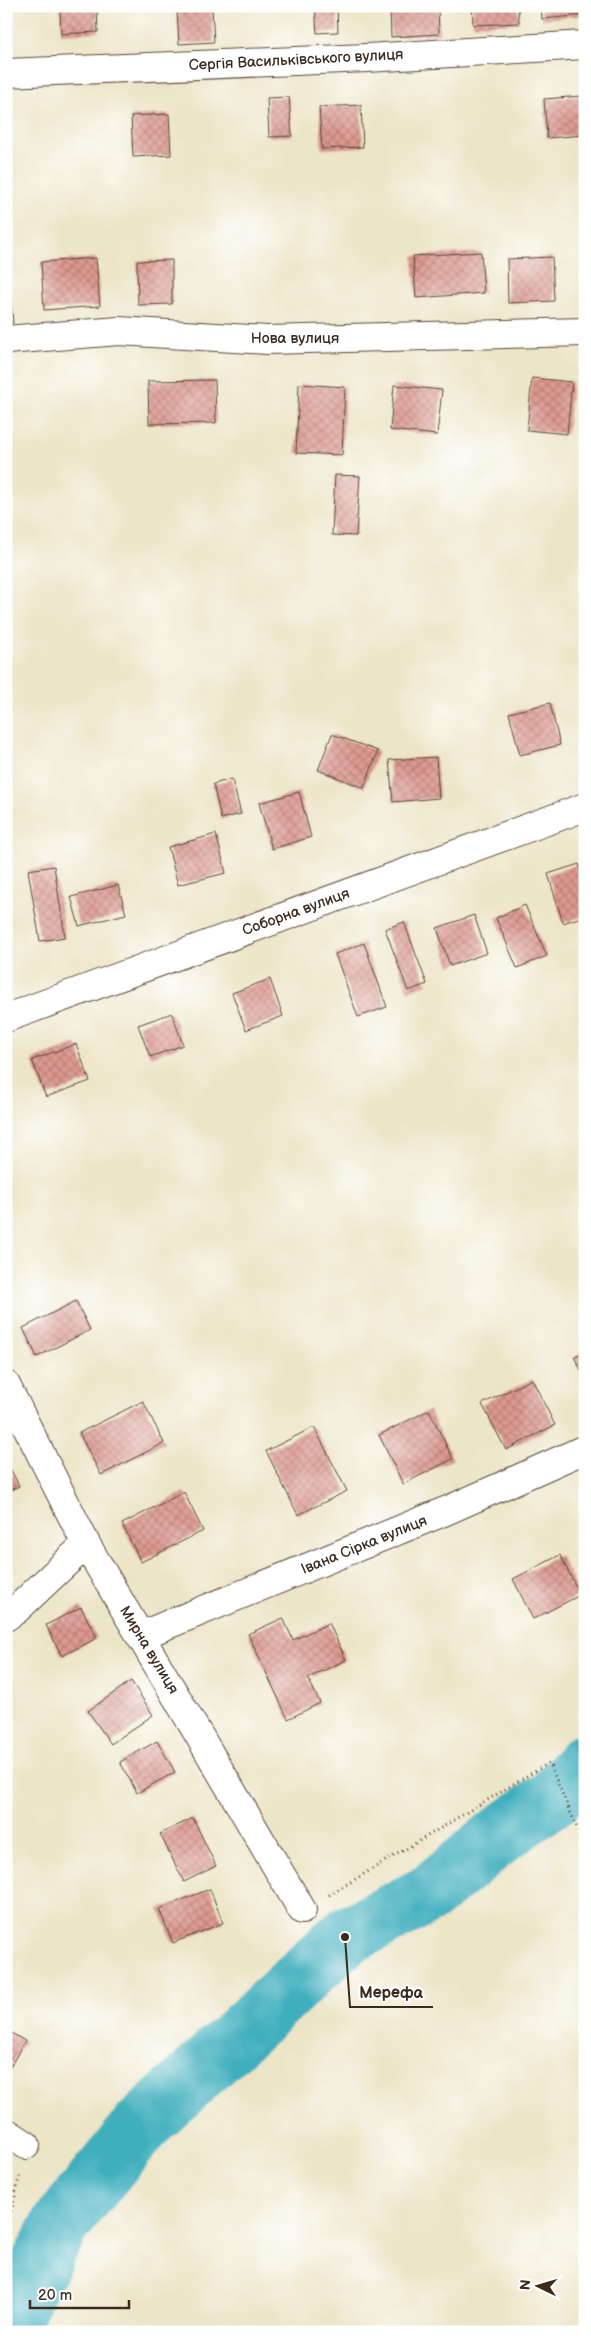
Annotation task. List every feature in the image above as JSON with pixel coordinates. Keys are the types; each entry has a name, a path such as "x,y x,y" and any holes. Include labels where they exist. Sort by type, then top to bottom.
{"street":[{"name":"Сергія Васильківського вулиця","path":"6,73 367,58 585,45"},
{"name":"Нова вулиця","path":"6,340 120,331 267,340 585,332"},
{"name":"Соборна вулиця","path":"6,1018 585,806"},
{"name":"Мирна вулиця","path":"6,1385 86,1544 302,1910"},
{"name":"Івана Сірка вулиця","path":"140,1636 448,1510 585,1449"},
{"path":"6,1617 16,1610 86,1544"}],"path":[{"path":"302,1910 549,1763 585,1846"},
{"path":"6,2236 16,2138"}],"building":[{"path":"60,6 97,6 98,32 61,34"},
{"path":"315,6 337,6 338,32 317,33"},
{"path":"390,6 438,6 439,34 391,37"},
{"path":"472,6 518,6 519,23 473,25"},
{"path":"541,6 585,6 585,15 542,19"},
{"path":"212,7 214,42 179,44 177,9"},
{"path":"582,96 585,135 547,138 544,99"},
{"path":"289,97 292,136 269,137 267,98"},
{"path":"361,105 363,147 322,149 319,107"},
{"path":"169,114 171,155 133,157 131,116"},
{"path":"481,252 484,293 416,298 413,256"},
{"path":"552,257 554,301 508,303 507,259"},
{"path":"96,258 100,306 44,310 41,262"},
{"path":"172,260 172,304 138,305 137,261"},
{"path":"6,268 8,268 13,323 6,323"},
{"path":"532,378 572,382 567,434 527,430"},
{"path":"215,380 216,423 149,424 148,381"},
{"path":"299,384 345,387 342,455 296,453"},
{"path":"394,385 442,390 437,435 390,430"},
{"path":"335,475 360,476 356,536 332,535"},
{"path":"550,703 560,745 520,755 509,713"},
{"path":"332,734 378,751 364,788 318,770"},
{"path":"436,757 439,798 393,802 389,760"},
{"path":"232,779 241,814 221,819 213,784"},
{"path":"299,792 311,837 272,849 259,803"},
{"path":"216,834 226,873 178,885 168,847"},
{"path":"579,864 585,882 585,916 563,923 548,874"},
{"path":"54,866 65,937 40,941 28,870"},
{"path":"118,885 126,914 79,926 71,897"},
{"path":"525,905 547,956 517,968 496,918"},
{"path":"474,915 487,953 450,966 437,928"},
{"path":"404,922 427,984 408,991 385,929"},
{"path":"364,943 387,1007 358,1017 335,954"},
{"path":"270,979 283,1016 246,1030 232,993"},
{"path":"172,1013 183,1045 150,1057 138,1025"},
{"path":"76,1044 90,1081 46,1097 32,1060"},
{"path":"76,1301 90,1330 37,1357 23,1328"},
{"path":"585,1351 585,1377 574,1357"},
{"path":"532,1379 555,1425 506,1450 482,1404"},
{"path":"143,1401 164,1443 101,1475 79,1433"},
{"path":"429,1410 453,1459 403,1484 379,1435"},
{"path":"314,1427 347,1491 298,1515 266,1451"},
{"path":"6,1460 19,1486 6,1492"},
{"path":"184,1492 203,1531 141,1562 122,1524"},
{"path":"560,1555 580,1595 533,1619 513,1579"},
{"path":"81,1607 97,1638 62,1656 46,1625"},
{"path":"283,1618 293,1640 329,1623 346,1660 308,1678 320,1703 288,1719 248,1634"},
{"path":"131,1681 153,1715 111,1744 88,1711"},
{"path":"157,1741 175,1772 137,1793 120,1762"},
{"path":"193,1818 216,1866 184,1882 160,1834"},
{"path":"210,1889 223,1923 173,1943 159,1909"},
{"path":"6,2030 25,2041 6,2074"}],"waterway":[{"path":"6,2328 61,2224 141,2126 345,1937 427,1895 503,1833 553,1798 585,1763"}],"place":[{"name":"Мерефа","path":"345,1937"}]}
